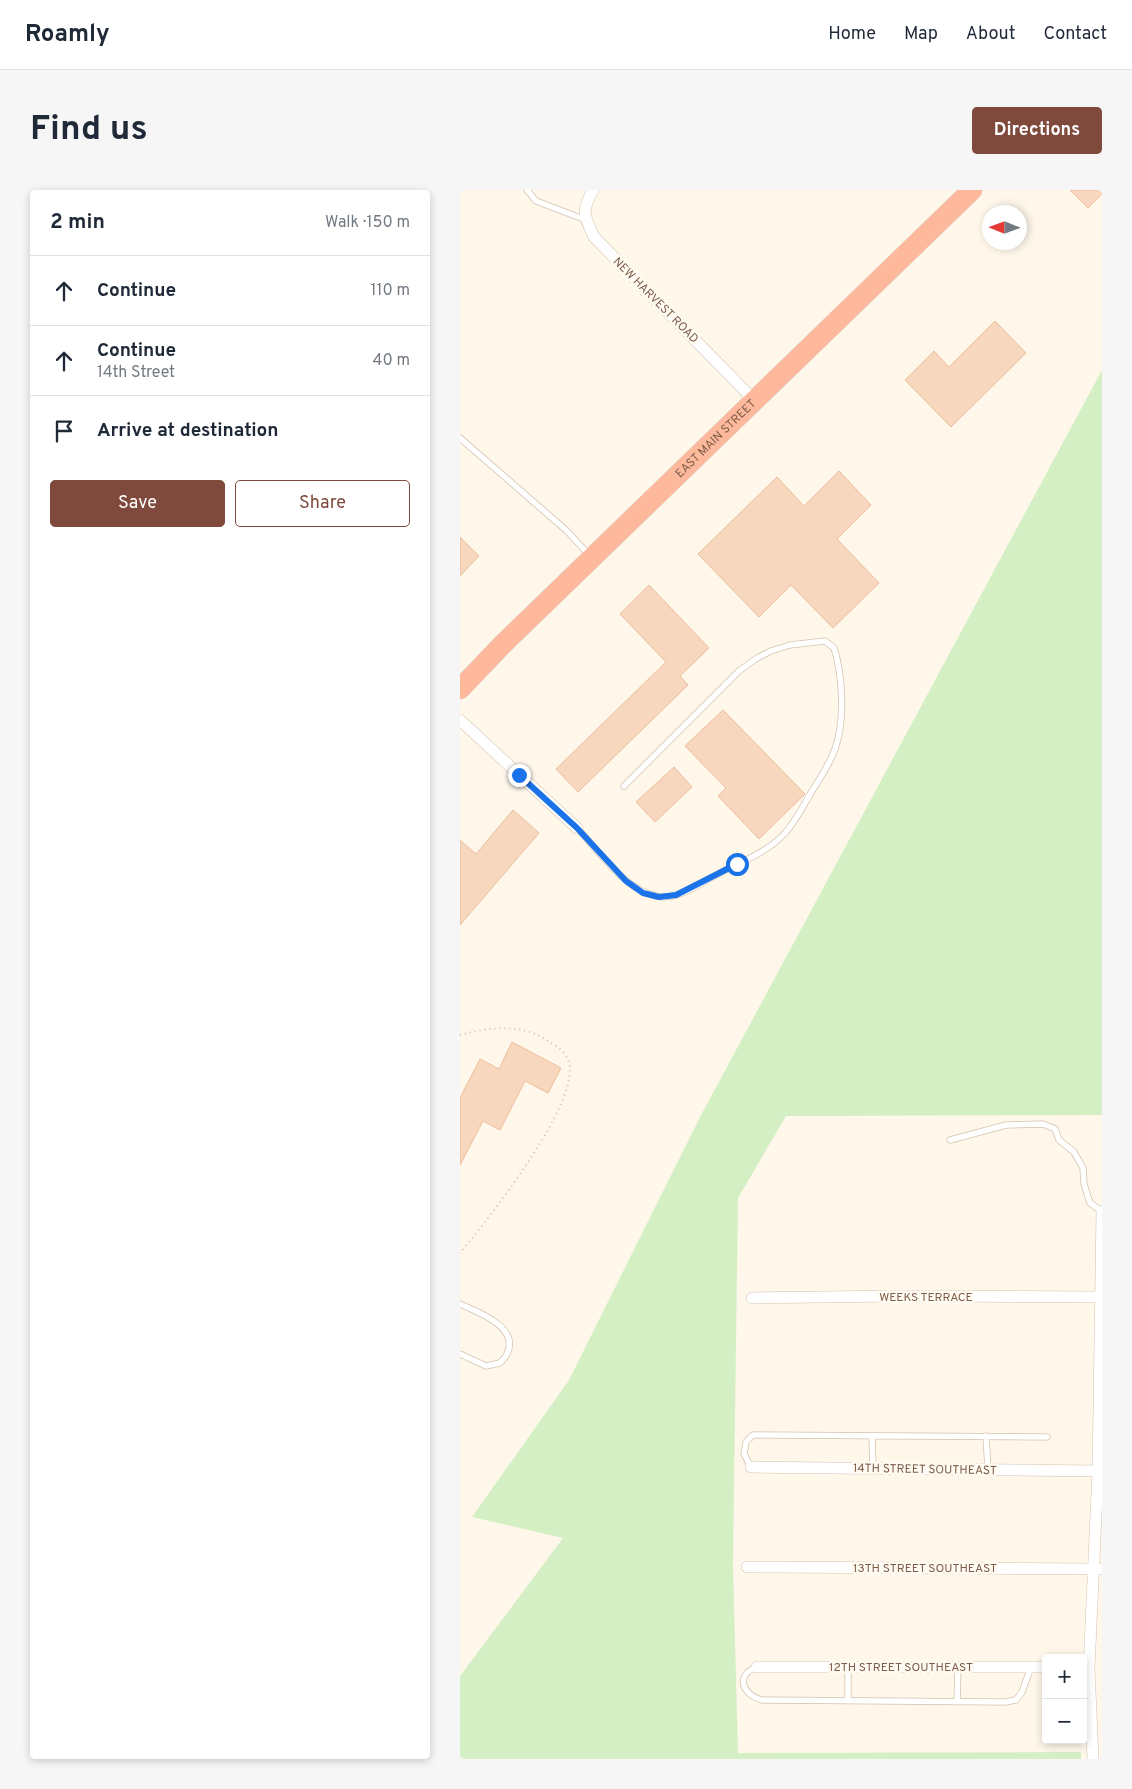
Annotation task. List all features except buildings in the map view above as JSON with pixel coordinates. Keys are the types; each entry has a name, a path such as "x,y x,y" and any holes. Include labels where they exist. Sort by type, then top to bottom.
{"highway":[{"name":"EAST MAIN STREET","path":"460,690 503,644 972,190"}],"street":[{"path":"586,220 585,205 593,190"},
{"name":"NEW HARVEST ROAD","path":"586,220 594,237 754,400"},
{"path":"460,720 577,828"},
{"path":"1087,1660 1098,1569 1102,1211"},
{"name":"WEEKS TERRACE","path":"752,1298 897,1296 1100,1297"},
{"name":"14TH STREET SOUTHEAST","path":"752,1467 1098,1471"},
{"name":"13TH STREET SOUTHEAST","path":"747,1567 1098,1569"},
{"name":"12TH STREET SOUTHEAST","path":"757,1667 1042,1667"},
{"path":"1087,1676 1096,1753"}],"lane":[{"path":"526,190 536,201 586,220"},
{"path":"460,438 567,531 592,558"},
{"path":"577,828 626,881 643,893 659,897 676,895 767,848 784,834 835,750 840,725 841,700 838,660 834,648 825,641 797,644 771,651 757,658 739,671 624,786"},
{"path":"950,1140 1006,1125 1043,1124 1054,1129 1060,1140 1074,1152 1083,1168 1084,1184 1090,1203 1102,1211"},
{"path":"460,1304 500,1324 509,1340 508,1353 500,1363 486,1366 460,1354"},
{"path":"752,1467 744,1454 746,1442 753,1435 1047,1437"},
{"path":"872,1436 873,1468"},
{"path":"986,1436 988,1469"},
{"path":"757,1667 749,1670 745,1675 743,1684 746,1692 751,1697 761,1700 957,1702 1004,1702 1016,1700 1022,1692 1031,1667"},
{"path":"848,1667 848,1701"},
{"path":"957,1702 958,1667"}],"path":[{"path":"460,1035 507,1028 537,1033 563,1052 569,1062 569,1078 564,1096 546,1132 480,1229 460,1253"}],"green space":[{"path":"1102,370 1102,1115 786,1116 738,1198 733,1565 738,1753 1081,1752 1081,1759 460,1759 460,1676 563,1538 472,1517 569,1380 700,1117"}],"route":[{"path":"519,775 577,828 626,881 643,893 659,897 676,895 737,864"}]}
